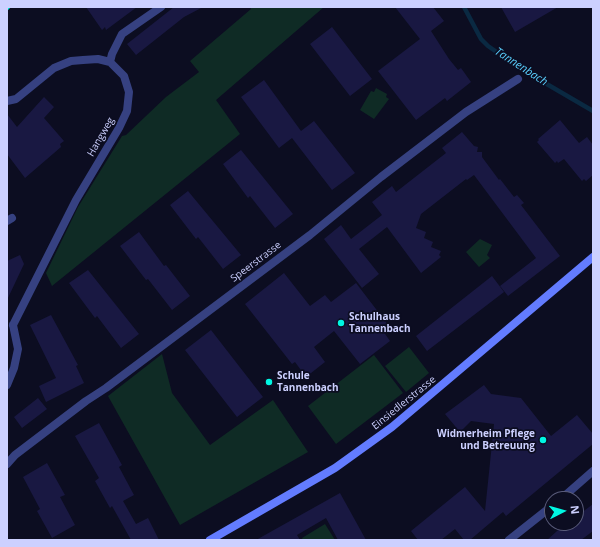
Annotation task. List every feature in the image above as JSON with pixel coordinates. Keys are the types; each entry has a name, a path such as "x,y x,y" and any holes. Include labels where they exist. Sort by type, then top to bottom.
{"main road":[{"name":"Einsiedlerstrasse","path":"210,540 335,468 392,427 593,257"}],"street":[{"path":"7,101 16,98 54,68 71,61 98,59 110,62 112,54 122,34 161,7"},
{"name":"Hangweg","path":"10,323 76,200 127,111 129,92 124,76 110,62"},
{"name":"Speerstrasse","path":"7,464 15,455 90,398 106,388 310,235 381,177 466,112 518,79"},
{"path":"7,384 14,368 18,349 10,323"},
{"path":"571,491 593,471"},
{"path":"509,540 544,512"}],"green space":[{"path":"250,7 324,7 216,100 240,134 52,286 46,273 78,207 122,136 126,135 166,97 199,72 190,61 251,9"},
{"path":"376,88 387,94 386,97 389,99 374,119 360,110 371,91 374,92"},
{"path":"480,239 492,245 487,255 490,258 479,267 466,252"},
{"path":"409,347 429,373 406,392 385,366"},
{"path":"162,354 172,393 210,445 273,400 308,452 180,525 108,396"},
{"path":"374,355 403,393 336,444 308,406"},
{"path":"325,524 335,540 303,540 302,538"}],"building":[{"path":"86,7 137,7 106,30 105,27 102,30"},
{"path":"174,7 203,7 184,17 136,55 127,44"},
{"path":"395,7 433,7 444,21 431,31 449,59 458,70 461,68 471,82 447,101 445,98 416,120 378,71 420,39"},
{"path":"501,7 558,7 515,32"},
{"path":"332,27 372,79 350,96 310,44"},
{"path":"264,80 301,131 314,121 355,173 332,190 292,138 279,148 241,97"},
{"path":"44,97 54,107 44,118 64,141 60,144 61,147 25,178 7,154 7,114 17,127"},
{"path":"560,120 579,143 587,137 593,145 593,175 586,181 584,179 582,181 564,159 558,163 557,161 555,163 537,142 539,140 538,139"},
{"path":"462,132 474,146 478,147 477,152 482,152 482,157 499,180 500,179 514,197 517,195 524,203 521,205 560,256 508,296 500,286 536,258 474,175 467,180 466,179 421,214 416,228 426,232 424,238 433,242 431,247 441,251 439,255 441,257 421,273 387,227 359,249 379,274 362,288 324,239 341,225 351,239 382,215 372,202 392,186 396,192 446,153 442,148"},
{"path":"241,150 293,214 275,228 250,196 248,198 223,164"},
{"path":"188,191 241,255 223,269 198,237 196,239 170,205"},
{"path":"139,232 164,266 166,265 190,296 172,310 148,279 146,280 120,246"},
{"path":"20,255 24,264 7,300 7,261"},
{"path":"88,270 139,334 121,348 97,316 95,318 69,283"},
{"path":"284,273 310,306 325,295 331,302 356,283 389,326 383,331 390,341 360,364 334,331 314,347 325,362 306,377 295,362 292,364 245,304"},
{"path":"492,276 504,292 427,351 416,336"},
{"path":"51,315 78,365 76,366 84,383 46,402 39,386 56,378 30,325"},
{"path":"211,330 263,397 237,417 185,350"},
{"path":"484,385 491,394 521,398 551,436 577,415 593,434 593,444 506,516 503,512 470,540 464,540 455,529 441,540 418,540 411,531 465,487 485,511 494,424 471,421 460,432 445,414"},
{"path":"38,398 47,409 22,428 14,417"},
{"path":"99,423 122,465 119,467 134,495 123,501 136,524 148,518 159,540 131,540 112,506 110,508 95,481 99,478 75,436"},
{"path":"47,463 65,495 60,497 75,525 52,538 37,511 40,509 23,477"},
{"path":"340,493 366,540 338,540 326,518 297,535 300,540 256,540"},
{"path":"593,504 593,531 581,540 547,540 557,531 584,531 584,511"}],"waterway":[{"name":"Tannenbach","path":"464,7 481,39 488,46 521,69 593,111"}],"place":[{"name":"Schulhaus Tannenbach","path":"341,323"},
{"name":"Schule Tannenbach","path":"269,382"},
{"name":"Widmerheim Pflege und Betreuung","path":"543,440"}]}
